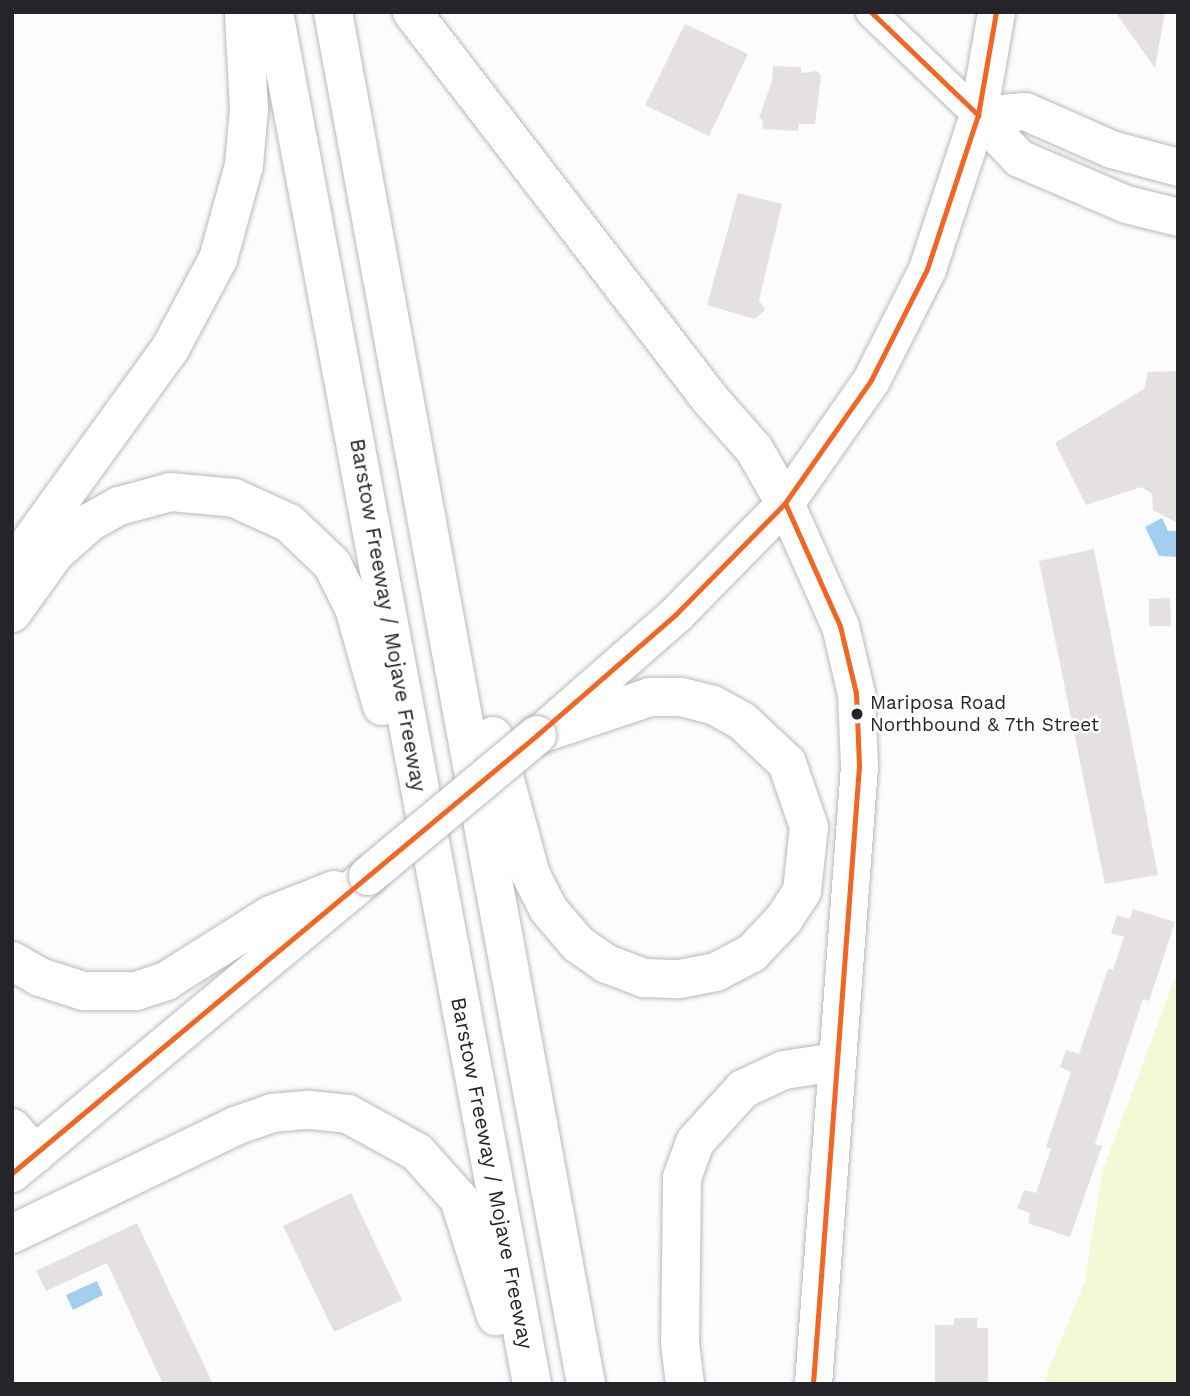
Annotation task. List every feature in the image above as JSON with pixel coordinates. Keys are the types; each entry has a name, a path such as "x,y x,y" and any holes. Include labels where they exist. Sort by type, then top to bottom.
{"highway":[{"path":"12,567 170,348 218,259 237,201 246,155 249,109 244,12"},
{"name":"Barstow Freeway / Mojave Freeway","path":"274,12 532,1384"},
{"path":"333,12 586,1384"},
{"path":"412,12 709,398 754,449 785,503"},
{"path":"20,1151 368,876 537,735 650,697 702,702 742,721 788,763 809,827 802,891 784,919 752,953 716,972 680,979 644,978 607,964 578,944 548,909 531,875 412,441"},
{"path":"12,613 73,535 119,506 140,498 171,492 214,494 253,504 304,534 332,564 354,608 447,940"},
{"path":"12,961 40,977 83,991 136,991 166,981 271,915 368,876"},
{"path":"685,1384 680,1343 682,1178 695,1142 743,1089 784,1070 836,1062"},
{"path":"12,1234 235,1126 272,1113 310,1110 348,1114 417,1152 459,1199 514,1384"}],"main road":[{"path":"537,735 676,614 785,503 871,380 927,269 978,115 996,12"},
{"path":"978,115 1025,111 1111,149 1178,167"},
{"path":"978,115 1019,158 1126,204 1178,217"},
{"path":"785,503 840,626 856,693 855,840 813,1384"}],"street":[{"path":"876,14 978,115"}],"green space":[{"path":"1178,970 1178,1384 1043,1384 1085,1281 1102,1173"}],"water":[{"path":"1162,518 1168,531 1178,531 1178,557 1159,556 1145,527"},
{"path":"97,1281 103,1295 73,1310 66,1295"}],"building":[{"path":"1116,12 1165,12 1155,68 1118,16"},
{"path":"685,24 748,54 709,136 645,105"},
{"path":"773,66 801,67 801,73 817,71 821,76 815,124 799,124 798,131 762,129 763,120 759,118 772,81"},
{"path":"738,193 782,204 759,300 765,310 755,319 707,305"},
{"path":"1178,371 1178,523 1153,510 1152,494 1142,487 1086,505 1055,443 1144,389 1148,372"},
{"path":"1094,549 1158,875 1105,884 1039,561"},
{"path":"1170,598 1171,626 1149,626 1149,599"},
{"path":"1133,909 1175,922 1149,1001 1143,999 1095,1144 1102,1146 1070,1237 1028,1223 1030,1213 1017,1208 1024,1190 1036,1193 1051,1149 1046,1147 1071,1072 1060,1067 1066,1050 1079,1054 1108,969 1113,970 1124,937 1111,933 1117,915 1130,919"},
{"path":"351,1193 402,1300 334,1332 283,1226"},
{"path":"137,1223 213,1384 163,1384 107,1263 46,1291 36,1271"},
{"path":"954,1318 977,1318 977,1328 988,1328 988,1384 935,1384 935,1325 954,1325"}],"transit line":[{"path":"871,12 978,115"},
{"path":"12,1173 537,735 676,614 785,503 871,380 927,269 978,115 996,12"},
{"path":"785,503 840,626 856,693 859,766 813,1384"}],"place":[{"name":"Mariposa Road Northbound & 7th Street","path":"857,714"}]}
